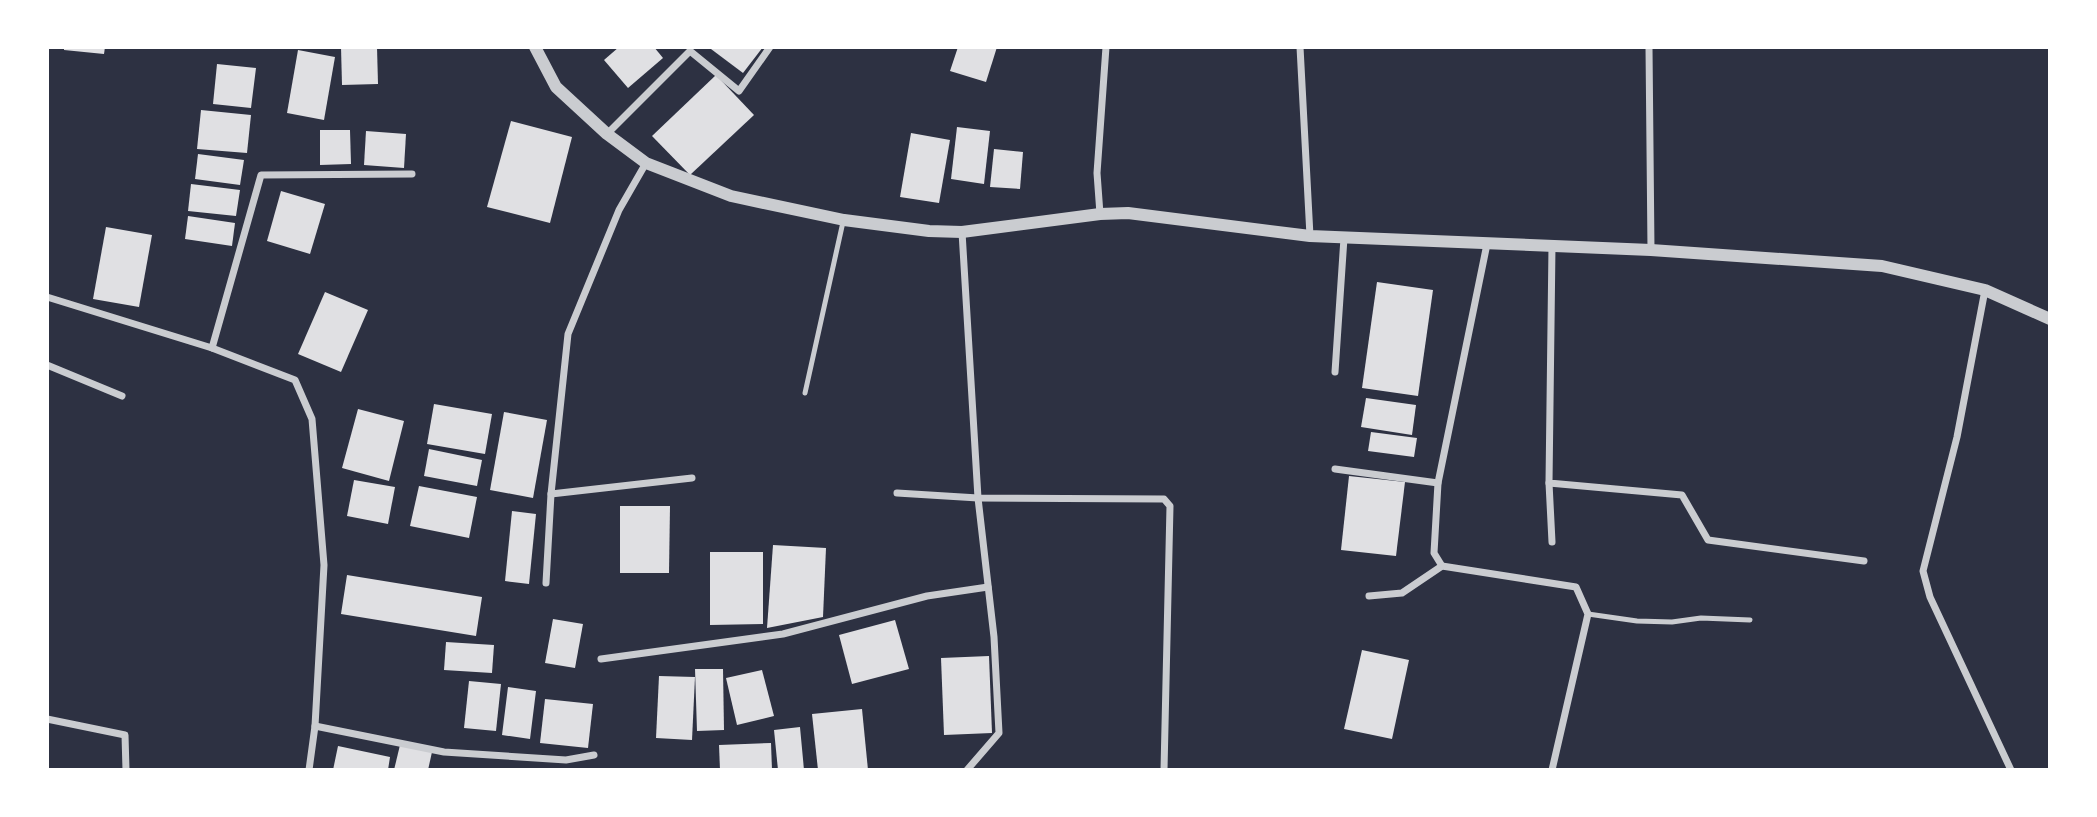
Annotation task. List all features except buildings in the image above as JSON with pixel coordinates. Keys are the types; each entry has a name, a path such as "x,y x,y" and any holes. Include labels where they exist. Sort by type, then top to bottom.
{"street":[{"path":"535,47 556,87 607,134 646,163 731,196 844,220 929,231 962,232 1100,214 1128,213 1310,236 1651,250 1882,266 1985,290 2050,319"},
{"path":"607,134 690,51 739,90 770,47"},
{"path":"1100,214 1097,173 1106,47"},
{"path":"1300,47 1310,236"},
{"path":"1649,47 1651,250"},
{"path":"546,583 551,494 568,334 618,210 646,163"},
{"path":"212,348 261,175 412,174"},
{"path":"962,232 978,498 994,638 999,733 967,770"},
{"path":"1335,372 1345,238"},
{"path":"1441,566 1434,553 1438,483 1487,244"},
{"path":"1552,246 1549,483 1552,542"},
{"path":"1985,290 1957,437 1923,571 1930,597 2011,770"},
{"path":"47,297 212,348 295,380 312,419 324,565 315,726 309,770"},
{"path":"47,365 122,396"},
{"path":"1335,469 1438,483"},
{"path":"551,494 692,478"},
{"path":"1549,483 1682,495 1708,540 1864,561"},
{"path":"897,493 978,498 1164,499 1170,506 1164,770"},
{"path":"1369,596 1402,593 1441,566 1576,587 1588,614 1552,770"},
{"path":"601,659 783,634 927,596 988,587"},
{"path":"47,719 125,735 125,770"},
{"path":"315,726 444,752 566,760 594,755"}],"lane":[{"path":"805,393 844,220"},
{"path":"1588,614 1637,621 1672,622 1701,618 1750,620"}]}
